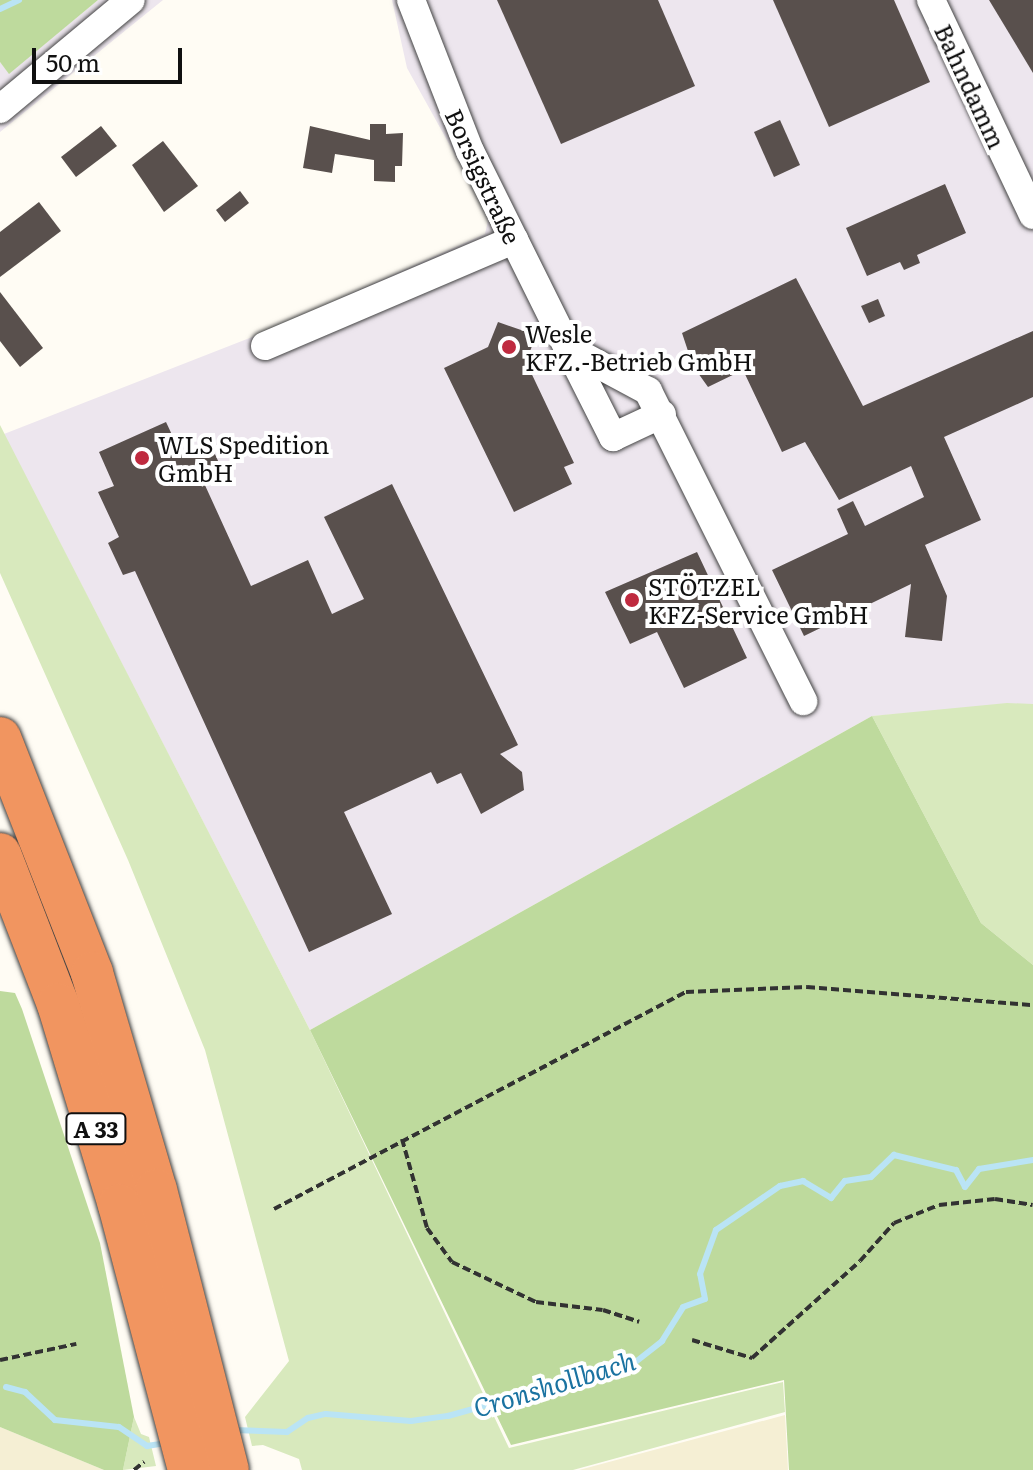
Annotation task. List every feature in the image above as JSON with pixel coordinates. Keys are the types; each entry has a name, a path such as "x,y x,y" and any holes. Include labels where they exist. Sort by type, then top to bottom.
{"highway":[{"name":"A 33","path":"0,738 92,973 194,1406 189,1470"},
{"name":"A 33","path":"0,854 58,1004 194,1406 228,1470"}],"street":[{"path":"0,109 131,0"},
{"name":"Borsigstraße","path":"411,0 470,151 613,437 662,414"},
{"name":"Bahndamm","path":"931,0 1033,215"},
{"path":"265,346 514,240"},
{"path":"568,348 648,391 803,701"}],"path":[{"path":"274,1209 686,992 807,987 1033,1005"},
{"path":"402,1139 427,1228 452,1262 536,1302 603,1310 639,1322"},
{"path":"692,1340 752,1358 860,1261 894,1223 939,1205 995,1199 1033,1205"},
{"path":"0,1360 76,1344"},
{"path":"134,1470 144,1462"}],"shaded area":[{"path":"98,0 163,0 0,132 0,62 9,73"},
{"path":"392,0 1033,0 1033,704 872,716 310,1030 4,434 257,335 485,234 489,216 407,68"},
{"path":"785,1415 788,1470 579,1470"},
{"path":"0,1427 104,1470 0,1470"}],"green space":[{"path":"0,0 98,0 9,74 0,62"},
{"path":"0,425 310,1030 509,1448 783,1382 785,1412 573,1470 302,1470 299,1459 263,1445 252,1446 245,1417 289,1361 205,1050 128,860 0,573"},
{"path":"1007,703 1033,704 1033,965 981,923 872,716"},
{"path":"872,716 981,923 1033,965 1033,1470 789,1470 784,1380 511,1445 310,1030"},
{"path":"0,991 15,993 22,1009 100,1243 134,1417 123,1470 104,1470 0,1427"},
{"path":"134,1417 141,1434 149,1437 156,1466 123,1470"}],"building":[{"path":"497,0 658,0 695,86 561,144"},
{"path":"773,0 894,0 930,82 829,127"},
{"path":"989,0 1033,0 1033,73"},
{"path":"780,120 800,165 774,177 754,132"},
{"path":"370,124 386,124 386,134 403,133 402,166 395,166 395,182 374,181 374,160 335,154 332,173 303,168 310,126 370,140"},
{"path":"101,126 117,146 76,177 61,157"},
{"path":"163,141 198,186 164,212 132,165"},
{"path":"945,184 966,233 917,255 920,263 904,270 900,262 867,276 846,228"},
{"path":"240,191 249,203 225,222 216,210"},
{"path":"39,202 61,231 0,277 0,232"},
{"path":"796,278 863,406 1033,331 1033,397 944,437 981,520 925,545 947,596 942,641 905,637 911,584 804,636 772,570 848,534 837,509 853,501 865,526 924,497 911,466 839,500 805,442 782,452 743,370 708,387 693,366 682,333"},
{"path":"0,292 43,348 20,367 0,341"},
{"path":"878,299 885,316 869,323 861,306"},
{"path":"498,322 524,331 532,346 526,362 574,463 564,467 572,484 514,512 444,368 488,347"},
{"path":"166,422 181,454 209,441 224,474 204,483 251,586 308,560 332,614 364,599 324,517 392,484 518,745 500,754 522,772 524,790 481,814 461,773 437,784 431,772 344,812 392,914 309,952 135,571 123,575 108,543 119,537 98,492 114,486 99,452"},
{"path":"697,552 747,658 684,688 657,632 630,644 605,592"}],"waterway":[{"path":"0,9 19,0"},
{"name":"Cronshollbach","path":"233,1430 287,1432 308,1418 326,1414 411,1421 448,1416 633,1364 662,1341 683,1307 705,1299 700,1274 716,1230 780,1186 803,1181 831,1198 845,1181 871,1177 894,1155 956,1170 965,1187 979,1169 1033,1160"},
{"name":"Cronshollbach","path":"6,1387 25,1392 55,1420 119,1427 147,1446 167,1443"}],"place":[{"name":"Wesle KFZ.-Betrieb GmbH","path":"509,347"},
{"name":"WLS Spedition GmbH","path":"142,458"},
{"name":"STÖTZEL KFZ-Service GmbH","path":"632,600"}]}
